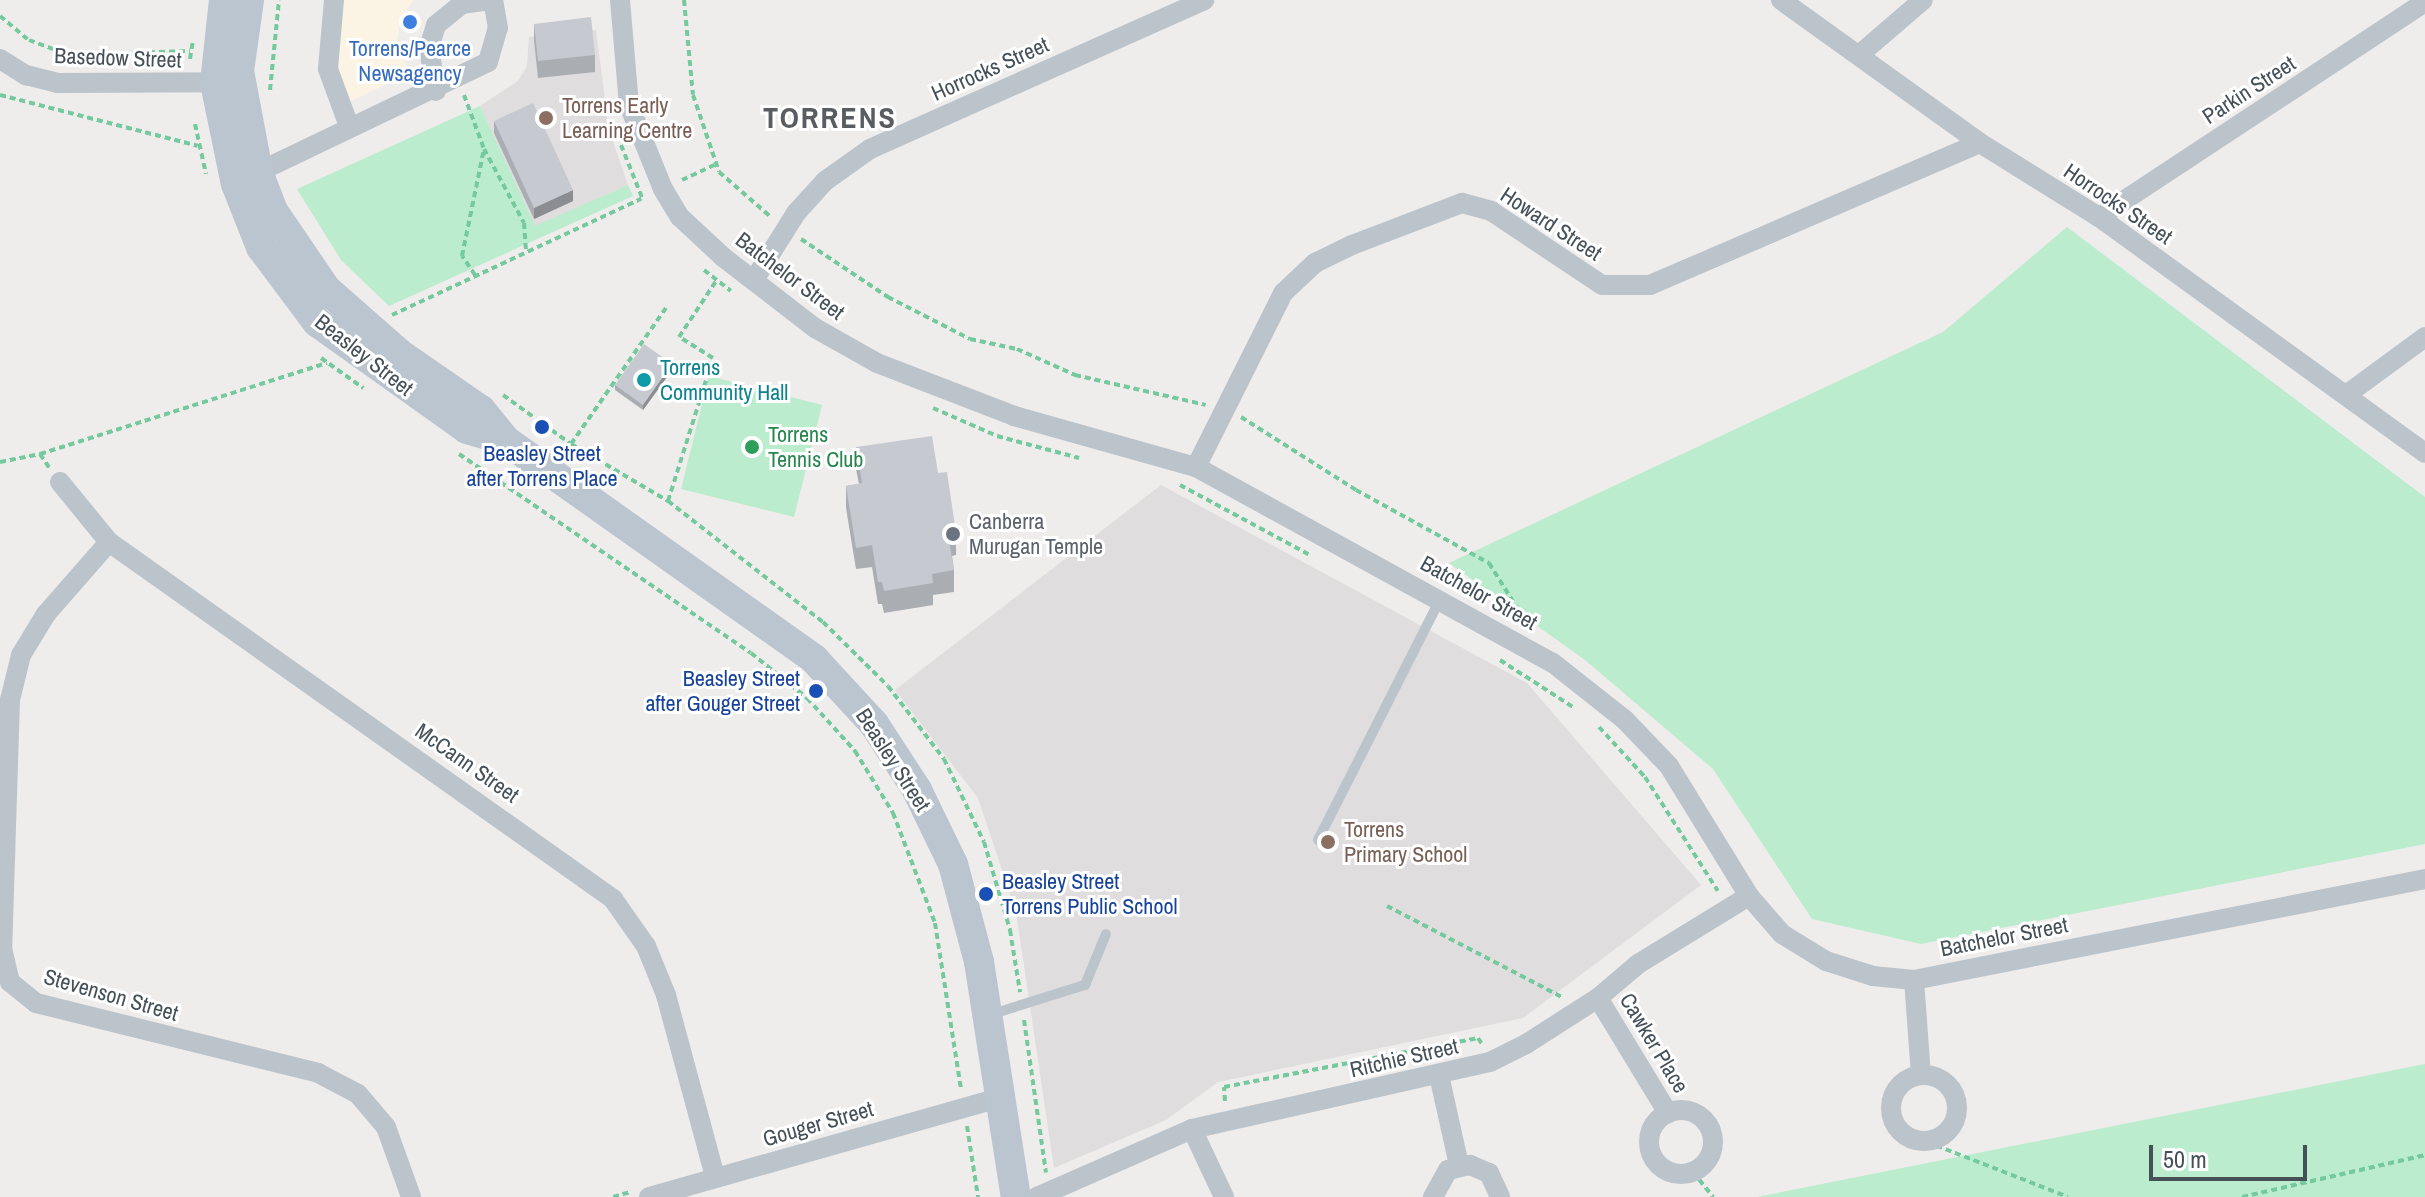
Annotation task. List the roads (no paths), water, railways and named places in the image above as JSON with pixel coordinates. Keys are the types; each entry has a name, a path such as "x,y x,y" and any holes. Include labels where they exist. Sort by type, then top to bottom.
{"main road":[{"name":"Beasley Street","path":"224,0 216,83 234,182 261,247 317,322 467,429 505,440 814,659 874,724 917,790 953,864 987,1016 1016,1197"},
{"name":"Beasley Street","path":"216,83 241,37 249,0"}],"street":[{"path":"334,0 328,69 349,126"},
{"path":"234,182 349,126 436,91 488,62 496,46 492,0 462,4 436,25 429,48 436,91"},
{"name":"Batchelor Street","path":"620,0 629,105 663,189 680,217 729,262 815,328 877,363 1014,416 1149,449 1196,467 1441,598 1589,689 1669,766 1749,896 1782,934 1826,961 1873,976 1914,980 2425,879"},
{"name":"Horrocks Street","path":"754,280 786,229 825,181 870,149 1204,0"},
{"name":"Horrocks Street","path":"1781,0 1980,143 2099,217 2425,453"},
{"path":"1859,55 1923,0"},
{"name":"Parkin Street","path":"2099,217 2425,2"},
{"name":"Basedow Street","path":"0,59 26,75 57,83 216,83"},
{"name":"Howard Street","path":"1196,467 1283,293 1315,263 1462,203 1491,211 1591,280 1625,289 1650,285 1980,143"},
{"path":"2346,395 2425,337"},
{"name":"McCann Street","path":"60,482 109,542 613,899 646,946 666,995 715,1177"},
{"name":"Stevenson Street","path":"109,542 40,624 21,655 10,700 2,948 10,982 36,1003 318,1073 358,1094 386,1127 411,1197"},
{"name":"Ritchie Street","path":"1037,1197 1192,1129 1490,1062 1598,998 1638,964 1749,896"},
{"path":"1914,980 1921,1075"},
{"name":"Cawker Place","path":"1598,998 1668,1113"},
{"path":"1439,1075 1459,1165"},
{"path":"1921,1075 1943,1081 1956,1100 1947,1132 1927,1142 1907,1137 1890,1111 1902,1083 1921,1075"},
{"name":"Gouger Street","path":"649,1197 1000,1098"},
{"name":"Cawker Place","path":"1668,1113 1697,1114 1711,1129 1709,1159 1693,1172 1672,1173 1650,1150 1652,1128 1668,1113"},
{"path":"1192,1129 1224,1197"},
{"path":"1433,1197 1440,1178 1459,1165 1489,1173 1500,1197"}],"lane":[{"path":"1318,840 1441,598"},
{"path":"987,1016 1085,985 1106,934"}],"place":[{"name":"Torrens/Pearce Newsagency","path":"410,22"},
{"name":"Torrens Early Learning Centre","path":"546,118"},
{"name":"Torrens Community Hall","path":"644,380"},
{"name":"Beasley Street after Torrens Place","path":"542,427"},
{"name":"Torrens Tennis Club","path":"752,447"},
{"name":"Canberra Murugan Temple","path":"953,534"},
{"name":"Beasley Street after Gouger Street","path":"816,691"},
{"name":"Torrens Primary School","path":"1328,842"},
{"name":"Beasley Street Torrens Public School","path":"986,894"}],"district":[{"name":"TORRENS","path":"830,117"}]}
